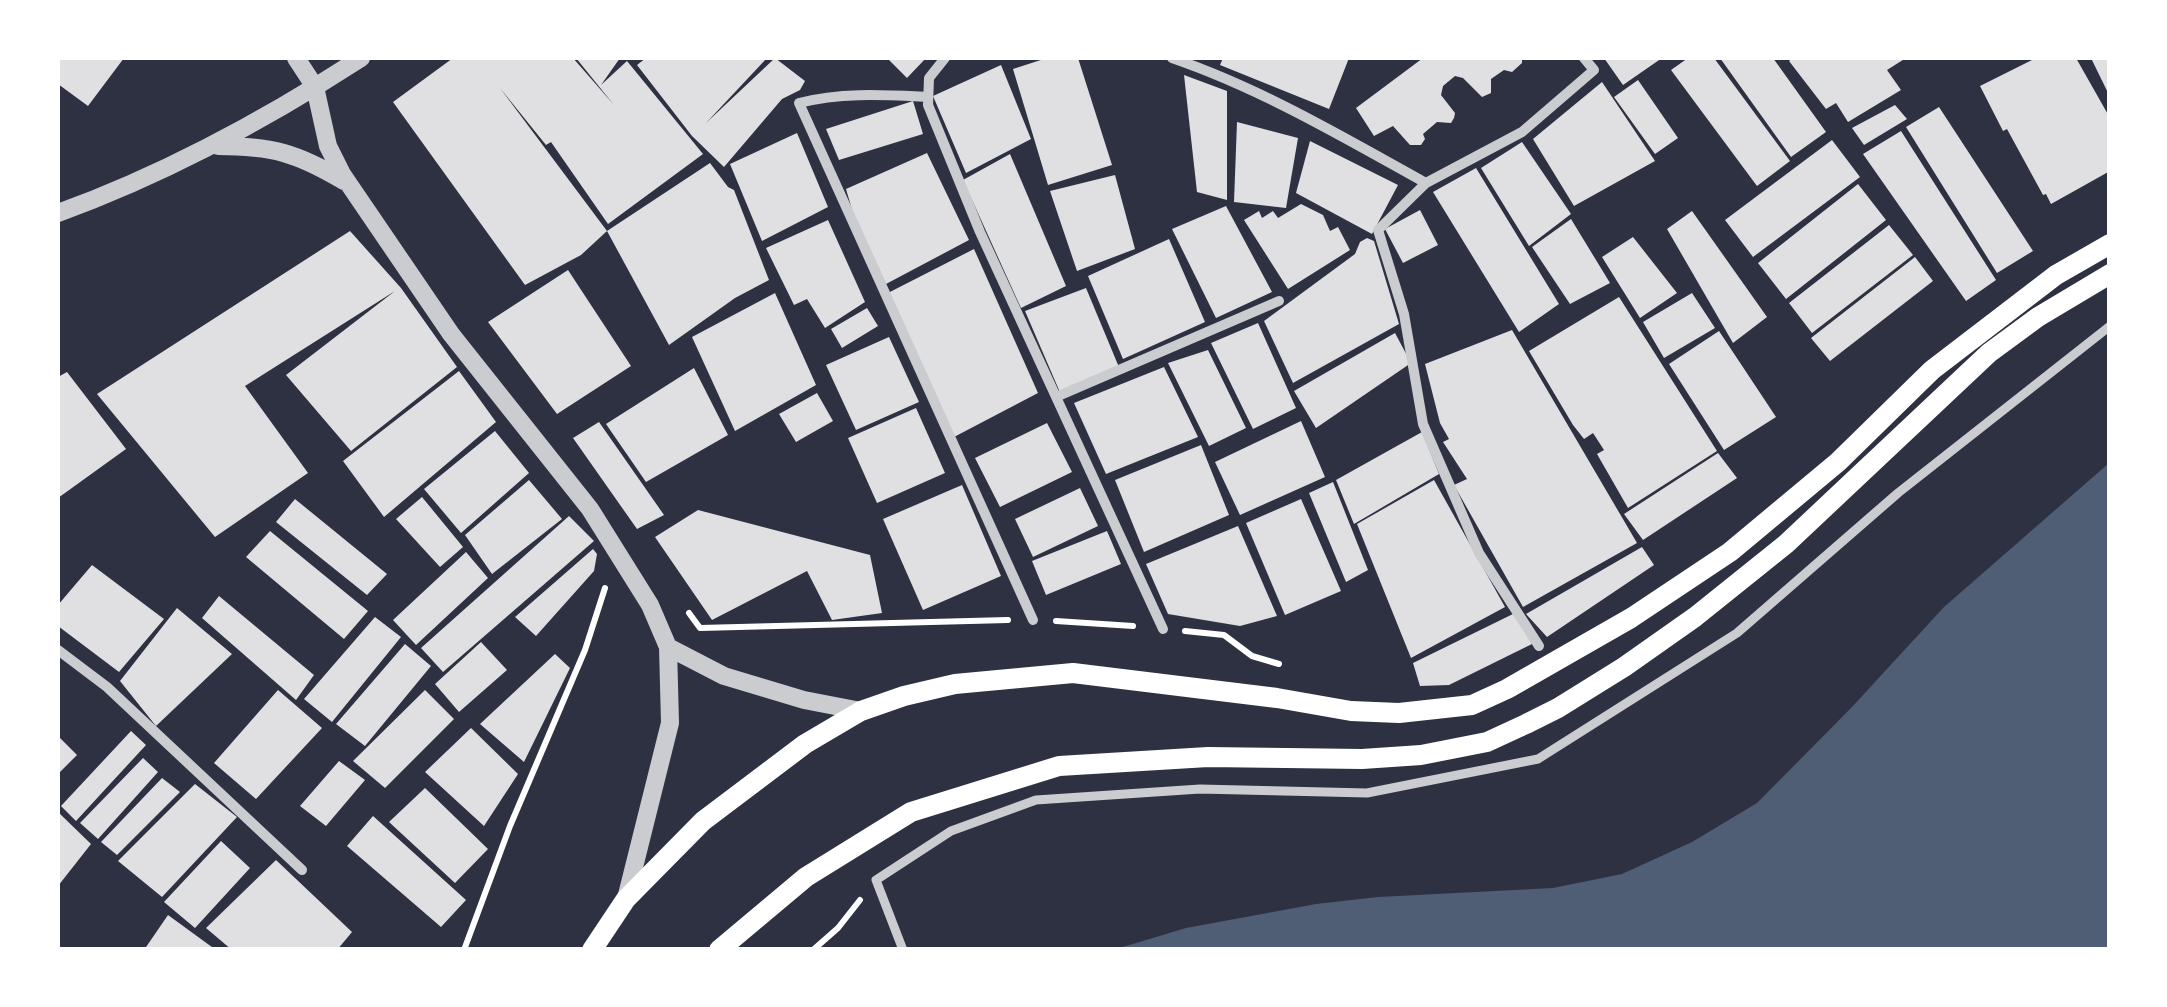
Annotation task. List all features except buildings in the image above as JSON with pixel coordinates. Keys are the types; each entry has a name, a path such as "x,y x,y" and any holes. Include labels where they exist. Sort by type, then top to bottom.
{"main road":[{"path":"592,950 626,898 703,821 806,744 861,712 904,696 956,684 1072,673 1352,711 1399,713 1472,705 1507,690 1631,618 1730,552 1794,500 1932,370 2056,274 2110,244"},
{"path":"719,950 806,877 911,812 1060,766 1208,757 1362,759 1420,755 1487,742 1558,708 1650,648 1786,544 1989,354 2038,317 2110,274"},
{"path":"1631,618 1650,648"}],"street":[{"path":"296,58 315,87 328,146 349,184 450,334 590,509 650,605 668,647 670,723 626,898"},
{"path":"58,212 165,170 361,58"},
{"path":"945,58 928,78 928,105 980,232 1163,629"},
{"path":"1172,58 1232,78 1279,101 1426,184"},
{"path":"1539,646 1479,553 1423,424 1404,314 1378,230 1426,184 1522,132 1594,70 1584,58"},
{"path":"928,97 864,94 799,103 1032,620"},
{"path":"212,146 286,151 349,184"},
{"path":"1056,398 1279,301"},
{"path":"903,950 876,880 951,830 1036,800 1200,789 1367,793 1538,759 1736,633 1898,492 2110,326"},
{"path":"668,647 724,676 861,712"},
{"path":"58,650 107,687 302,870"}],"path":[{"path":"464,950 510,826 585,650 608,572 620,553"},
{"path":"680,601 700,628 1032,620 1224,635 1252,656 1285,666"},
{"path":"813,950 838,928 876,880"}],"water":[{"path":"2109,463 2109,949 1116,949 1186,928 1316,904 1553,888 1622,874 1692,842 1757,803 1944,607"}]}
